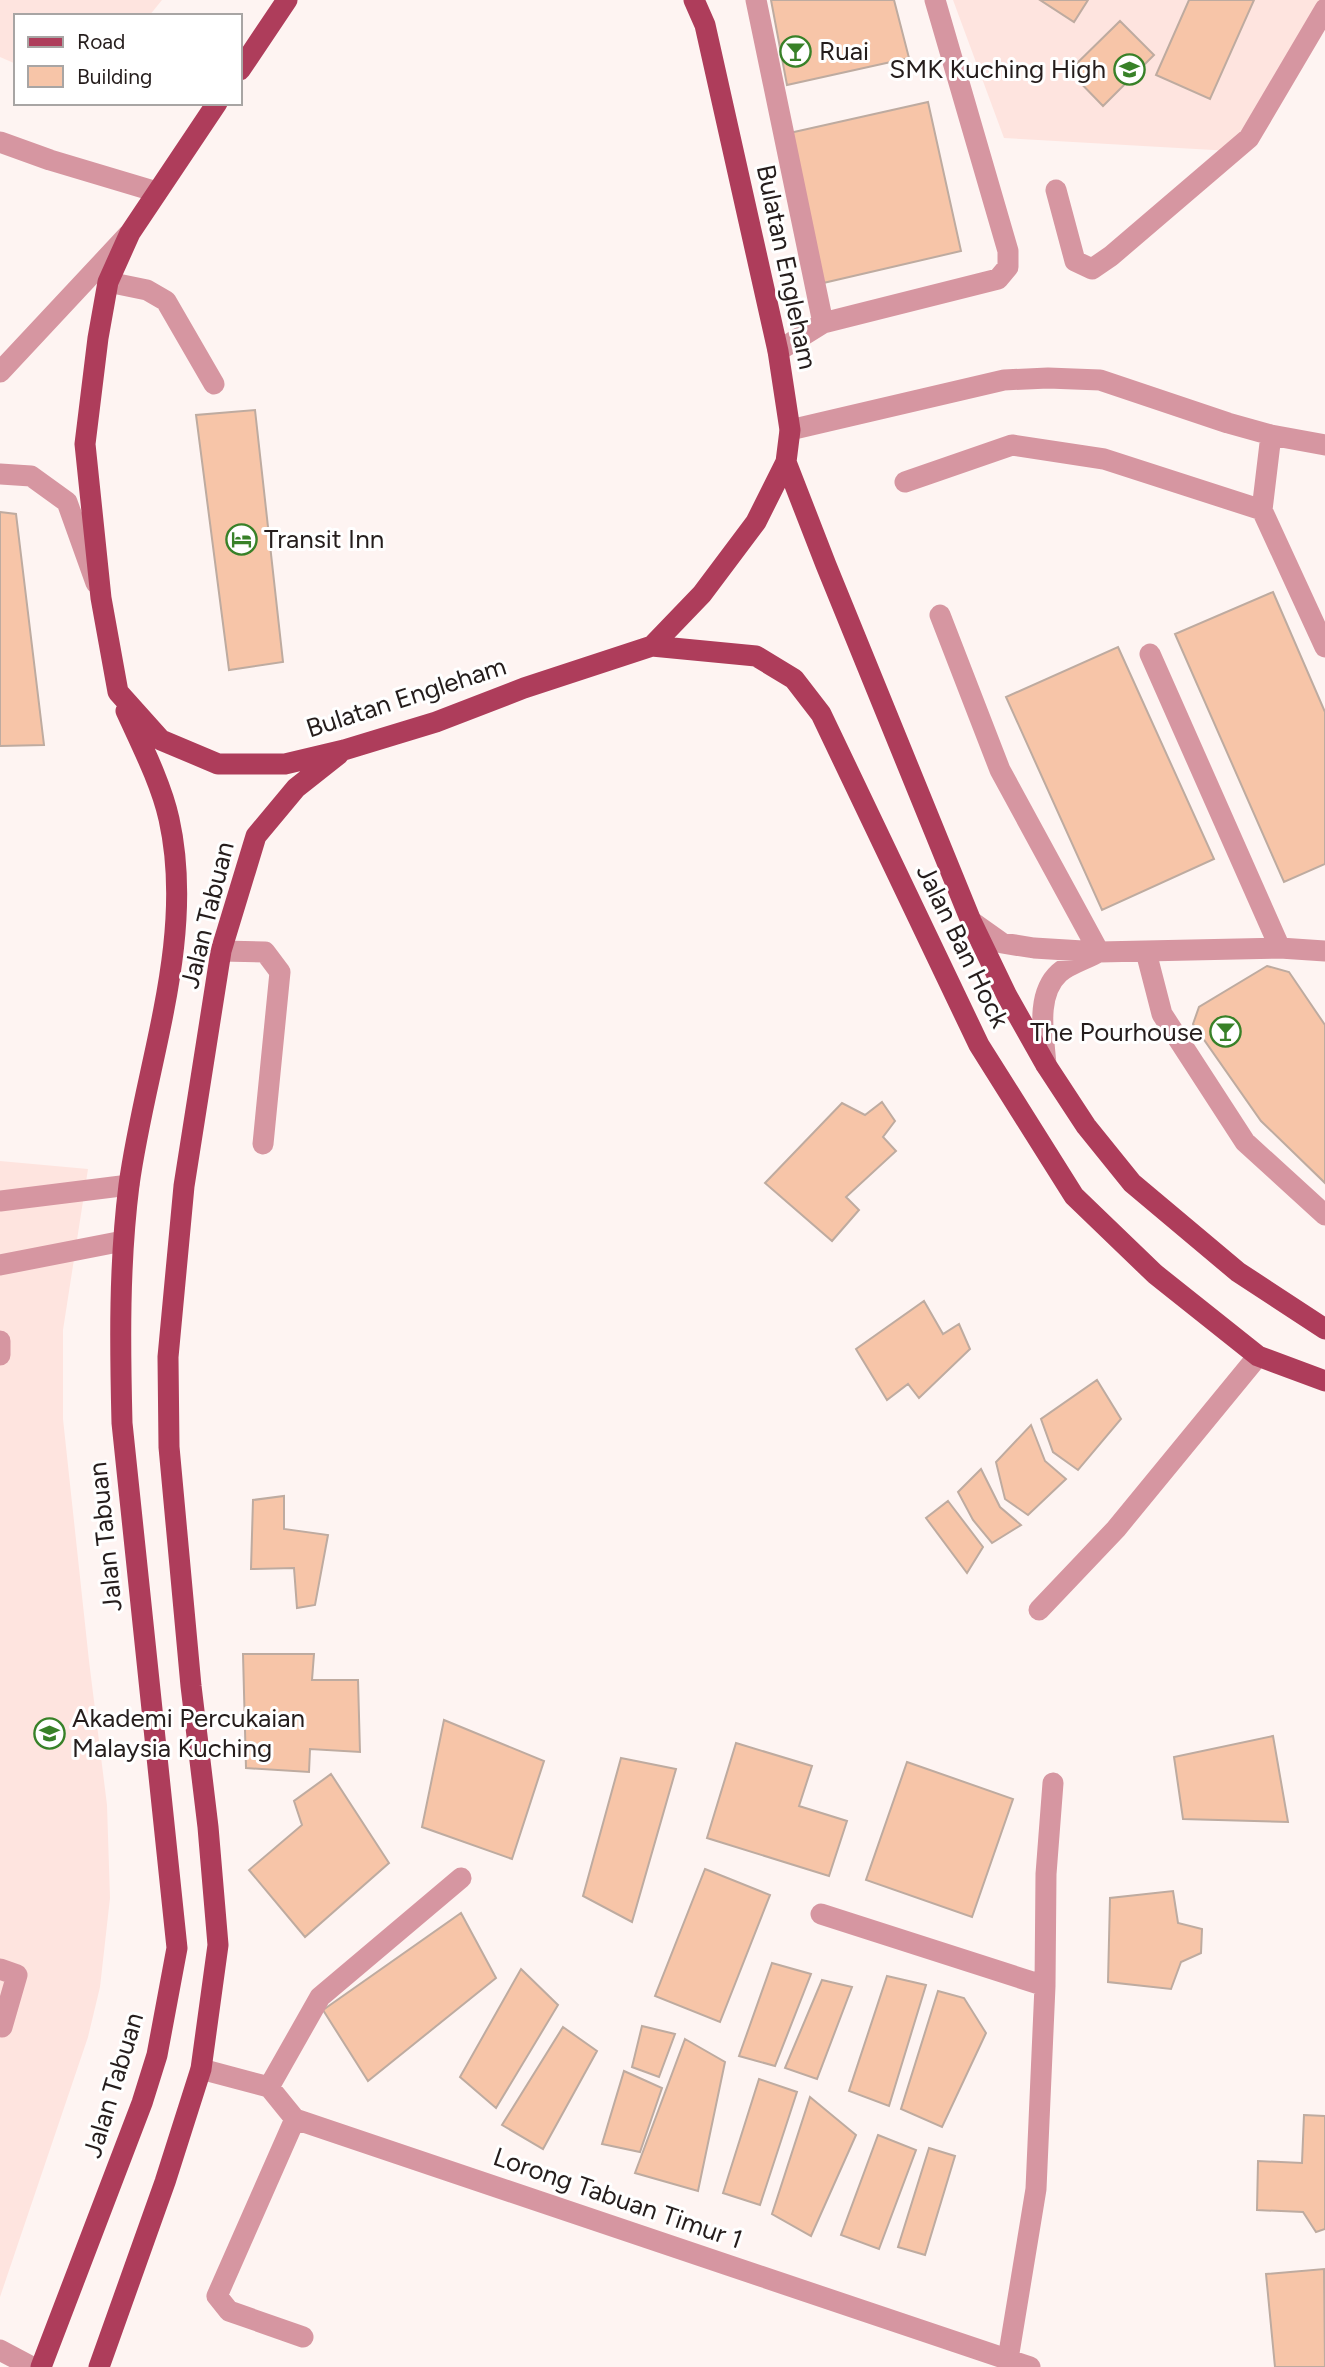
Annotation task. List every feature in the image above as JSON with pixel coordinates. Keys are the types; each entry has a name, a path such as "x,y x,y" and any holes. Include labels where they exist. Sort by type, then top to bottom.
{"main road":[{"path":"242,67 287,0"},
{"name":"Bulatan Engleham","path":"118,692 161,740 218,764 285,764 344,750 436,722 524,688 652,646 702,594 757,522 786,462 790,430 778,351 705,25 694,0"},
{"path":"118,692 101,598 85,444 98,338 108,282 130,233 216,105"},
{"name":"Jalan Ban Hock","path":"786,462 971,921 1007,996 1046,1065 1086,1126 1132,1183 1238,1272 1325,1329"},
{"name":"Jalan Ban Hock","path":"652,646 756,656 794,679 821,714 979,1045 1074,1196 1155,1274 1258,1356 1325,1381"},
{"name":"Jalan Tabuan","path":"41,2367 142,2103 157,2055 177,1948 122,1423 120,1336 123,1241 129,1185 175,944 177,880 169,818 149,762 118,692"},
{"name":"Jalan Tabuan","path":"99,2367 165,2182 201,2069 218,1945 169,1447 168,1357 184,1186 221,951 256,836 296,788 344,750"}],"street":[{"path":"756,0 823,323"},
{"path":"778,351 823,323 998,279 1008,267 1008,251 935,0"},
{"path":"1056,190 1075,261 1092,269 1111,256 1248,138 1325,9"},
{"path":"0,142 157,192"},
{"path":"0,372 130,233"},
{"path":"108,282 147,290 166,301 214,384"},
{"path":"790,430 1004,380 1048,378 1100,380 1270,435 1325,445"},
{"path":"1270,435 1262,510 1325,648"},
{"path":"905,482 1012,445 1104,458 1262,510"},
{"path":"0,474 31,476 67,502 101,598"},
{"path":"940,615 1000,770 1099,952"},
{"path":"1150,654 1280,948"},
{"path":"971,921 1002,943 1034,948 1099,952 1280,948 1325,951"},
{"path":"221,951 265,952 280,972 263,1144"},
{"path":"1046,1065 1042,1013 1047,992 1059,974 1099,952"},
{"path":"1146,952 1162,1014 1245,1142 1325,1215"},
{"path":"0,1201 129,1185"},
{"path":"0,1265 123,1241"},
{"path":"0,1341 0,1355"},
{"path":"1039,1610 1116,1529 1258,1356"},
{"path":"1008,2359 1036,2189 1045,1986 1046,1874 1053,1783"},
{"path":"269,2087 320,1997 461,1878"},
{"path":"821,1914 1045,1986"},
{"path":"0,1969 17,1975 2,2027 0,2026"},
{"path":"201,2069 269,2087 295,2119 217,2296 229,2311 303,2337"},
{"name":"Lorong Tabuan Timur 1","path":"295,2119 1030,2367"},
{"path":"0,2350 32,2367"}],"shaded area":[{"path":"0,0 162,0 151,14 14,14 14,63 0,57"},
{"name":"SMK Kuching High","path":"953,0 1322,0 1231,151 1004,138"},
{"name":"Akademi Percukaian Malaysia Kuching","path":"0,1161 88,1169 63,1330 63,1419 107,1805 110,1898 100,1987 88,2037 0,2297"}],"building":[{"path":"771,0 894,0 909,58 787,85"},
{"path":"1040,0 1088,0 1074,22"},
{"path":"1189,0 1254,0 1210,99 1156,75"},
{"path":"1120,21 1154,55 1103,106 1069,71"},
{"path":"928,102 961,251 819,284 785,134"},
{"name":"Transit Inn","path":"255,410 283,662 229,670 196,415"},
{"path":"0,512 16,514 44,745 0,746"},
{"path":"1273,592 1325,712 1325,864 1284,882 1175,634"},
{"path":"1118,647 1214,859 1102,910 1006,697"},
{"path":"1267,966 1289,972 1325,1025 1325,1183 1261,1121 1193,1024 1199,1007"},
{"path":"882,1102 895,1121 883,1137 896,1151 846,1197 859,1210 832,1241 765,1183 842,1103 865,1115"},
{"path":"924,1301 943,1334 959,1324 970,1349 919,1398 908,1384 887,1400 856,1349"},
{"path":"1097,1380 1121,1419 1078,1470 1053,1452 1041,1419"},
{"path":"1031,1425 1045,1461 1066,1479 1028,1515 1005,1499 996,1462"},
{"path":"981,1469 1000,1507 1021,1525 992,1543 973,1520 958,1492"},
{"path":"284,1496 284,1529 328,1535 315,1605 297,1608 294,1568 251,1569 253,1500"},
{"path":"948,1501 983,1547 967,1573 926,1518"},
{"path":"243,1654 314,1654 312,1680 358,1680 360,1752 310,1749 309,1772 246,1768"},
{"path":"444,1720 544,1761 512,1859 422,1827"},
{"path":"1273,1736 1288,1822 1183,1819 1174,1757"},
{"path":"736,1743 812,1766 799,1806 847,1821 829,1876 707,1838"},
{"path":"621,1758 676,1769 632,1922 583,1896"},
{"path":"907,1762 1013,1799 972,1917 866,1880"},
{"path":"331,1774 389,1863 305,1937 249,1870 302,1825 294,1801"},
{"path":"705,1869 770,1895 720,2022 655,1996"},
{"path":"1173,1891 1178,1923 1202,1929 1201,1953 1181,1962 1171,1989 1108,1982 1110,1898"},
{"path":"461,1913 496,1978 368,2081 323,2010"},
{"path":"772,1963 811,1974 775,2066 739,2056"},
{"path":"521,1969 558,2005 496,2108 460,2077"},
{"path":"887,1976 926,1985 889,2106 849,2091"},
{"path":"822,1980 852,1987 817,2079 785,2068"},
{"path":"938,1991 964,1998 986,2033 942,2127 901,2109"},
{"path":"642,2026 675,2034 659,2077 632,2067"},
{"path":"563,2027 597,2051 543,2149 502,2125"},
{"path":"685,2039 725,2062 698,2191 635,2173"},
{"path":"624,2071 662,2088 640,2152 602,2144"},
{"path":"759,2079 797,2092 760,2205 723,2193"},
{"path":"810,2097 856,2135 811,2236 772,2214"},
{"path":"1304,2115 1325,2116 1325,2229 1316,2232 1303,2212 1257,2210 1258,2161 1302,2163"},
{"path":"878,2135 916,2150 879,2249 841,2235"},
{"path":"929,2148 955,2156 925,2255 898,2247"},
{"path":"1324,2269 1325,2367 1275,2367 1266,2274"}],"place":[{"name":"Ruai","path":"796,51"},
{"name":"SMK Kuching High","path":"1129,69"},
{"name":"Transit Inn","path":"241,539"},
{"name":"The Pourhouse","path":"1226,1032"},
{"name":"Akademi Percukaian Malaysia Kuching","path":"49,1733"}]}
